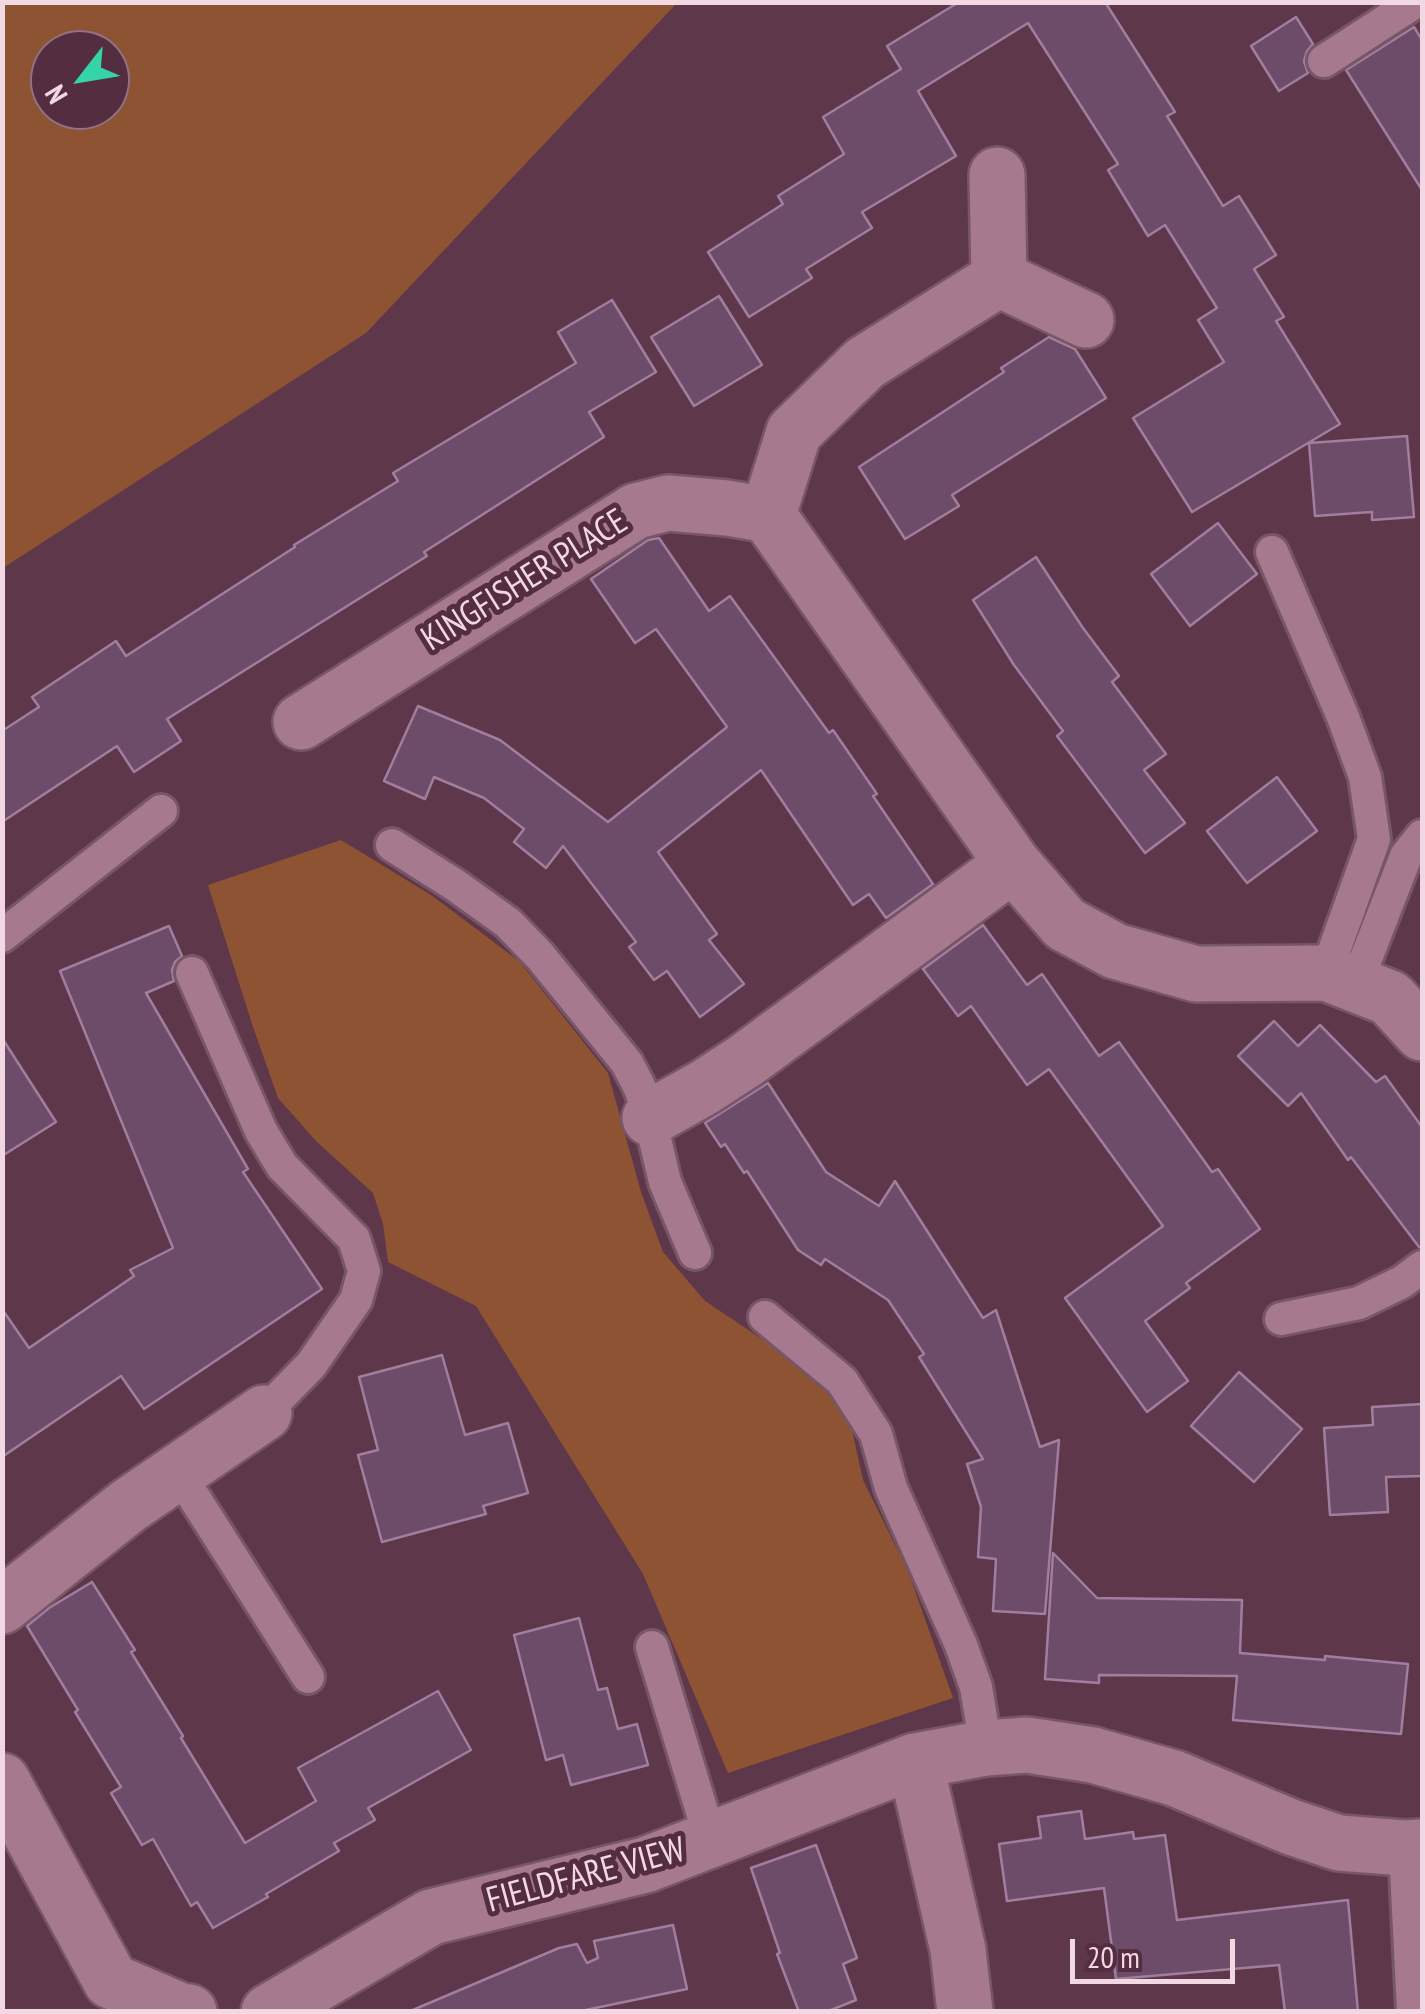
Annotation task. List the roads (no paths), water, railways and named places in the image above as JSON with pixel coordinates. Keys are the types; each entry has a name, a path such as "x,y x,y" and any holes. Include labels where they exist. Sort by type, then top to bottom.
{"street":[{"path":"997,175 999,280"},
{"path":"999,280 1086,320"},
{"path":"999,280 865,363 794,432 768,516 1013,864 1065,924 1115,950 1196,974 1341,979 1390,998 1422,1033"},
{"name":"KINGFISHER PLACE","path":"301,722 636,510 668,503 768,516"},
{"path":"650,1118 746,1061 1013,864"},
{"path":"2,1606 128,1506 264,1414"},
{"name":"FIELDFARE VIEW","path":"268,2012 431,1917 645,1865 915,1761 986,1748 1027,1744 1093,1755 1174,1778 1291,1828 1339,1843 1414,1848"},
{"path":"915,1761 958,1950 966,2012"},
{"path":"2,1781 96,1996 189,2012"}],"lane":[{"path":"1324,61 1414,2"},
{"path":"1272,552 1365,777 1374,839 1341,979"},
{"path":"2,936 161,812"},
{"path":"1341,979 1406,856 1422,836"},
{"path":"392,845 508,923 540,956 627,1063 650,1118 665,1182 695,1254"},
{"path":"192,973 262,1131 282,1166 354,1239 364,1271 356,1300 311,1364 264,1414"},
{"path":"1281,1319 1358,1303 1402,1282 1422,1267"},
{"path":"764,1317 842,1380 876,1434 891,1488 961,1644 976,1688 986,1748"},
{"path":"178,1472 308,1678"},
{"path":"652,1647 710,1841"},
{"path":"1414,1848 1414,2012"}]}
